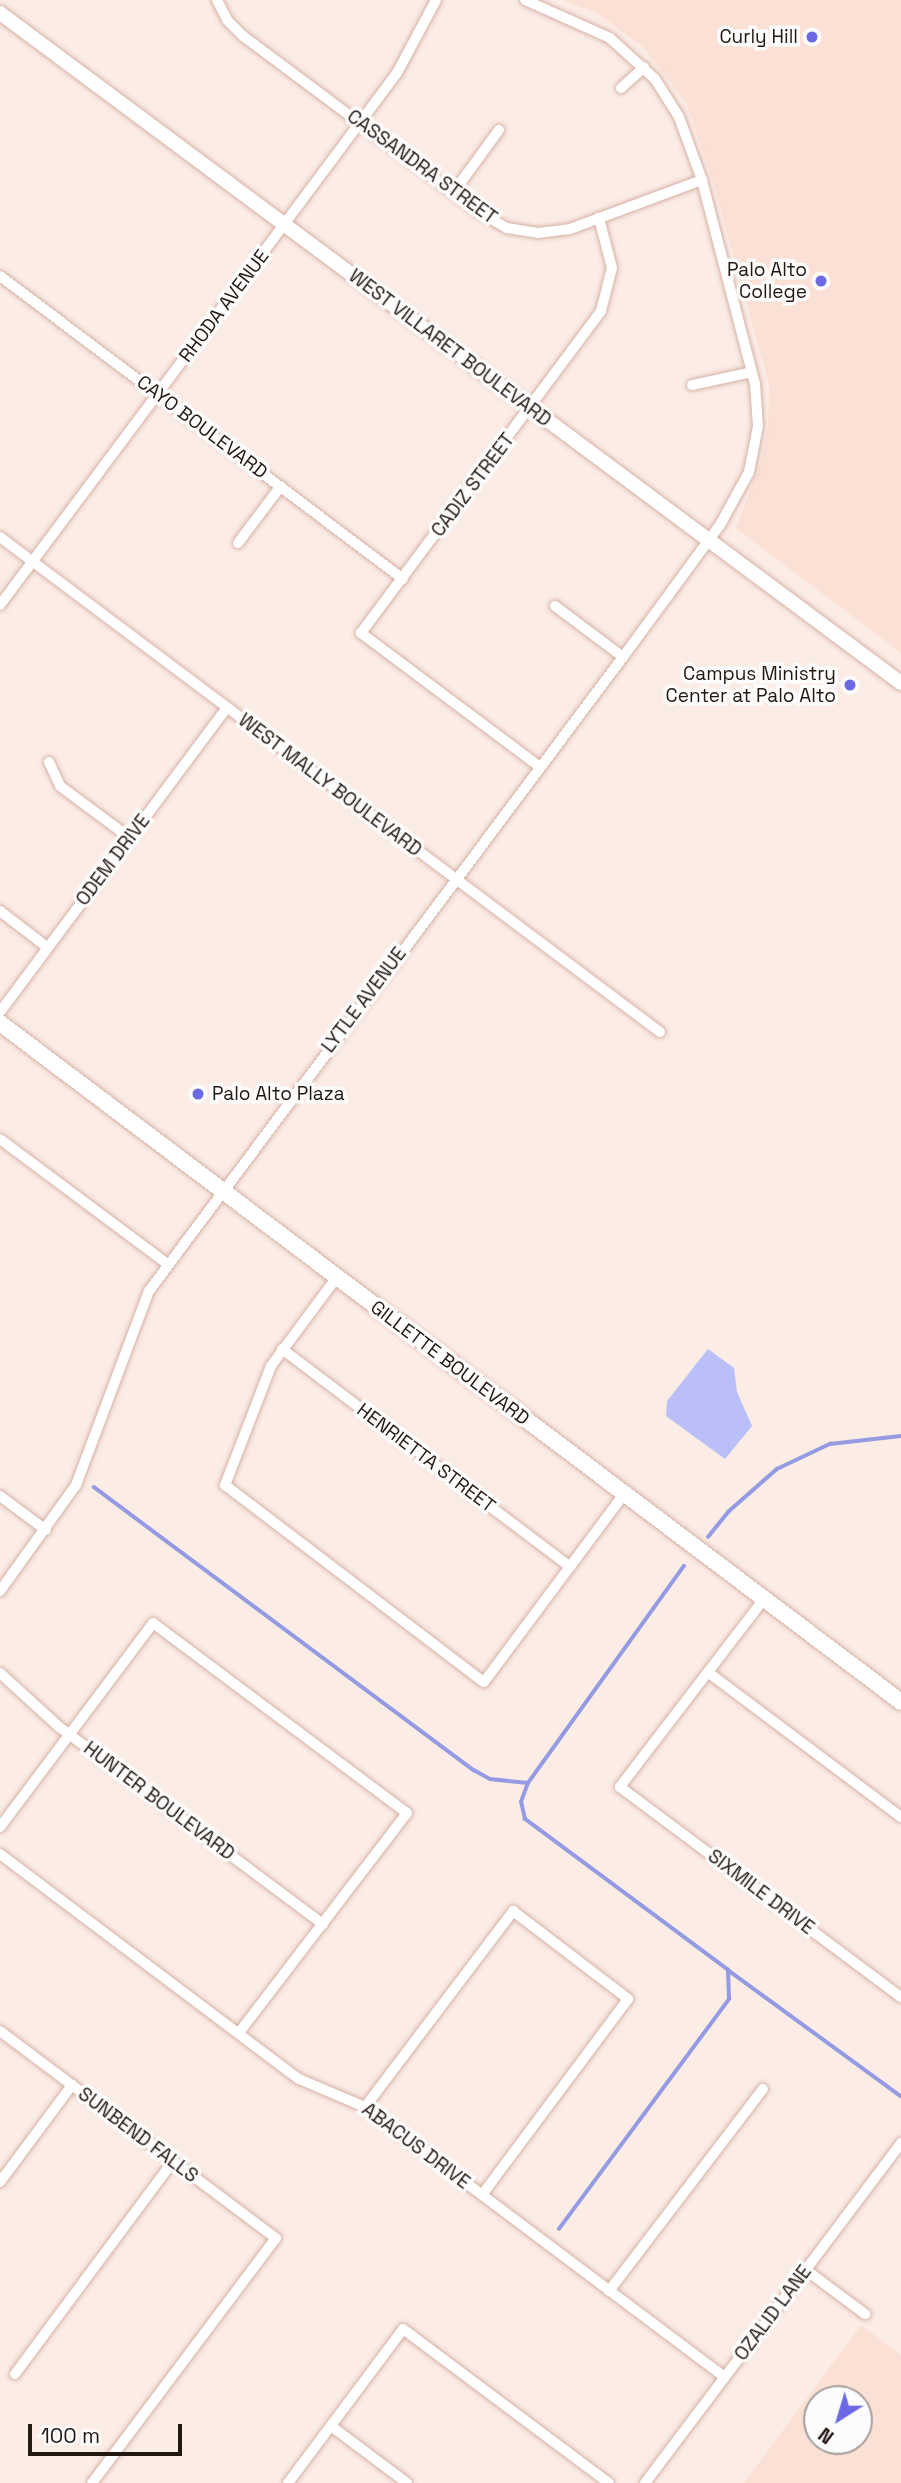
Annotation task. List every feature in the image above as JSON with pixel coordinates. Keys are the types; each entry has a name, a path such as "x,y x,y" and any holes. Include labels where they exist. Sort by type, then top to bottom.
{"main road":[{"name":"GILLETTE BOULEVARD","path":"0,1023 901,1702"}],"street":[{"name":"CASSANDRA STREET","path":"218,0 237,31 497,223 527,232 559,231 702,180"},
{"name":"RHODA AVENUE","path":"0,605 360,123 414,48 436,0"},
{"name":"LYTLE AVENUE","path":"0,1591 76,1485 139,1310 168,1264 624,657 707,541 749,472 758,426 752,372 702,180 679,117 644,67 586,24 525,0"},
{"name":"WEST VILLARET BOULEVARD","path":"0,13 901,684"},
{"path":"621,88 644,67"},
{"path":"453,193 499,130"},
{"name":"CADIZ STREET","path":"540,767 360,633 590,328 610,290 611,258 598,218"},
{"name":"CAYO BOULEVARD","path":"0,276 403,579"},
{"path":"692,386 752,372"},
{"path":"238,543 281,486"},
{"name":"WEST MALLY BOULEVARD","path":"0,537 660,1032"},
{"path":"555,606 624,657"},
{"name":"ODEM DRIVE","path":"0,1012 227,708"},
{"path":"49,762 60,786 130,838"},
{"path":"0,911 47,947"},
{"path":"0,1139 168,1264"},
{"path":"337,1277 282,1349 263,1381 225,1485 484,1682 625,1493"},
{"name":"HENRIETTA STREET","path":"282,1349 570,1567"},
{"path":"0,1496 46,1530"},
{"path":"764,1599 709,1673 901,1817"},
{"path":"0,1827 153,1623 407,1813 239,2033"},
{"name":"HUNTER BOULEVARD","path":"0,1673 69,1734 323,1924"},
{"name":"SIXMILE DRIVE","path":"709,1673 620,1787 901,1997"},
{"name":"ABACUS DRIVE","path":"0,1854 313,2087 365,2107 725,2377"},
{"path":"365,2107 513,1911 628,1999 482,2195"},
{"name":"SUNBEND FALLS","path":"0,2031 276,2238 92,2483"},
{"path":"0,2182 72,2085"},
{"path":"609,2291 763,2090"},
{"name":"OZALID LANE","path":"645,2483 901,2143"},
{"path":"15,2374 173,2161"},
{"path":"806,2270 865,2314"},
{"path":"288,2483 403,2329 609,2483"},
{"path":"331,2426 407,2483"}],"shaded area":[{"name":"Palo Alto College","path":"563,0 901,0 901,653 736,528 760,464 768,429 769,384 712,178 686,103 643,47 597,13"},
{"path":"708,1349 734,1368 737,1392 752,1426 725,1459 666,1416 667,1401"},
{"path":"861,2325 901,2355 901,2483 744,2483 803,2403 803,2455 873,2455 873,2385 817,2385"}],"waterway":[{"path":"708,1537 728,1512 777,1469 830,1444 901,1436"},
{"path":"94,1487 474,1770 490,1779 528,1783"},
{"path":"559,2229 729,1999 728,1970 525,1819 521,1802 528,1783 684,1566"},
{"path":"728,1970 901,2096"}],"place":[{"name":"Curly Hill","path":"812,37"},
{"name":"Palo Alto College","path":"821,281"},
{"name":"Campus Ministry Center at Palo Alto","path":"850,685"},
{"name":"Palo Alto Plaza","path":"198,1094"}]}
